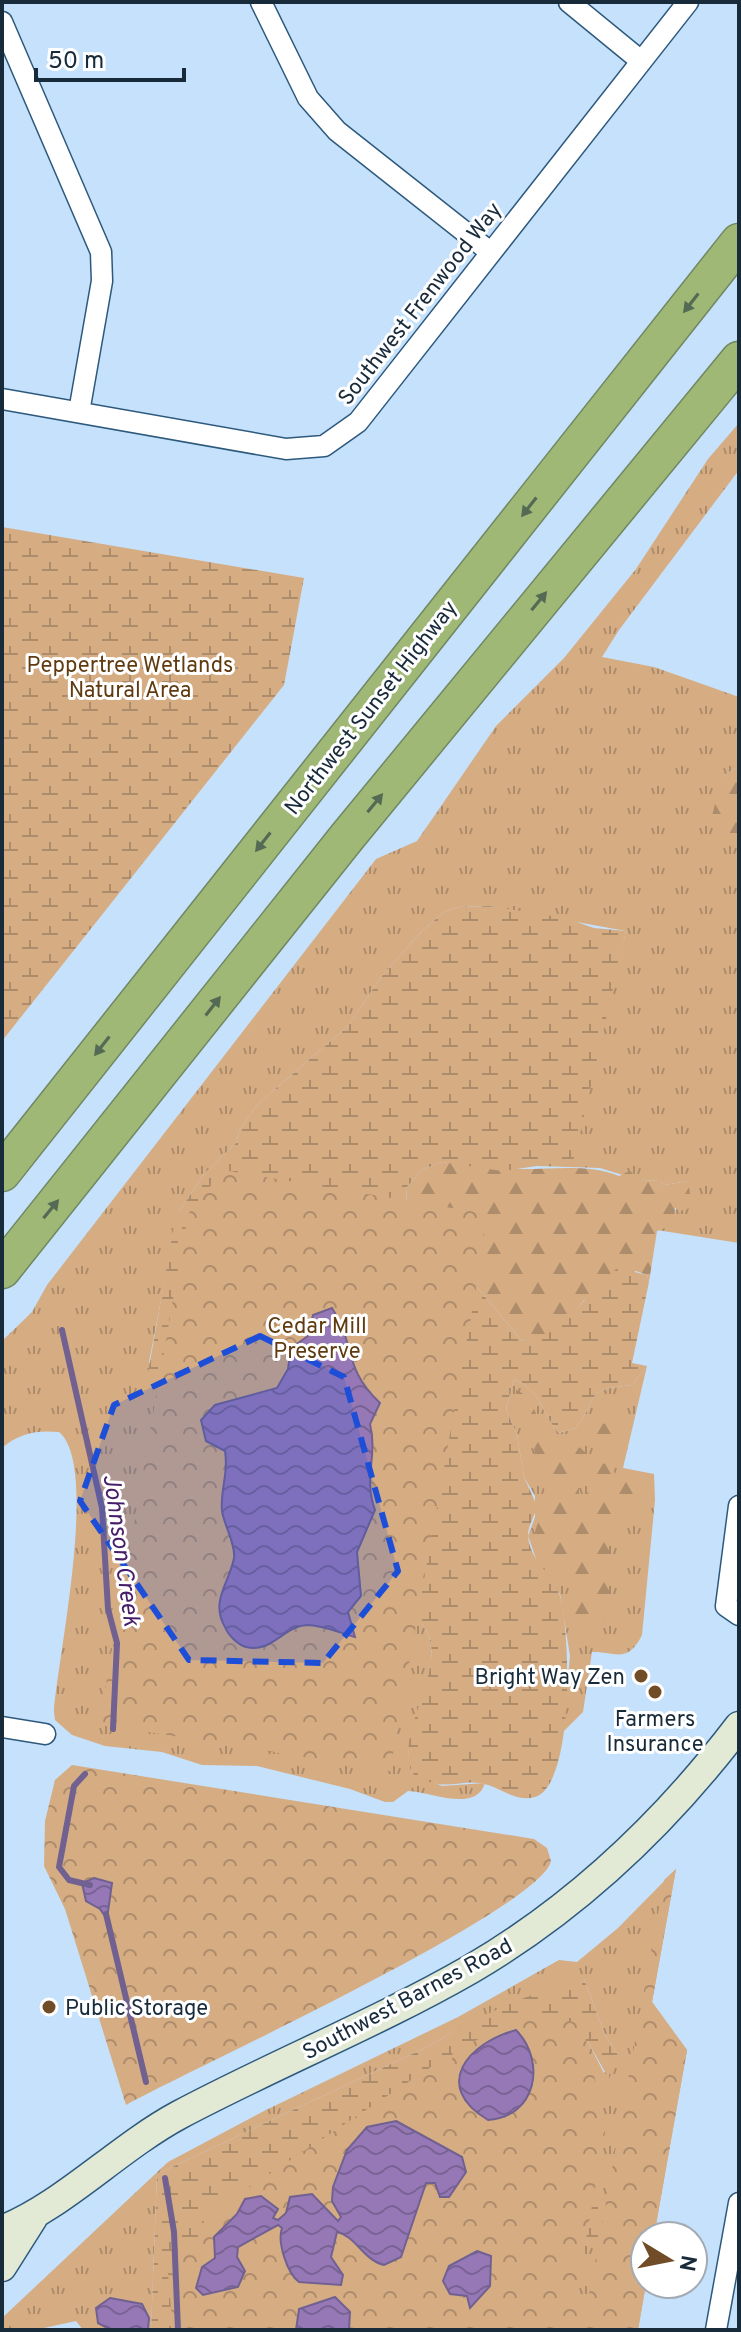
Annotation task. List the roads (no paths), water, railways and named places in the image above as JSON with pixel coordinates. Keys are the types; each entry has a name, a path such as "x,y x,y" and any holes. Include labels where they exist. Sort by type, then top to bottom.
{"highway":[{"name":"Northwest Sunset Highway","path":"2,1173 739,242"},
{"path":"2,1270 347,837 739,360"}],"main road":[{"name":"Southwest Barnes Road","path":"2,2230 33,2218 101,2165 178,2116 471,1969 533,1929 590,1885 650,1830 739,1726"},
{"name":"Southwest Barnes Road","path":"2,2267 33,2218"}],"street":[{"path":"261,2 308,98 337,131 489,251"},
{"path":"569,2 641,61"},
{"name":"Southwest Frenwood Way","path":"2,399 286,449 324,446 358,422 489,251 688,2"},
{"path":"2,22 101,252 102,281 79,412"},
{"path":"733,1611 739,1506"},
{"path":"2,1727 45,1734"},
{"path":"716,2330 739,2203"}],"water":[{"path":"332,1308 344,1333 354,1367 380,1403 370,1424 370,1487 375,1510 357,1552 361,1596 348,1612 355,1637 307,1625 291,1630 263,1647 246,1647 226,1630 219,1609 234,1558 222,1511 226,1459 225,1451 206,1441 201,1420 215,1405 277,1388 288,1369 291,1348 308,1336 313,1315"},
{"path":"94,1878 112,1883 107,1919 100,1909 86,1901 82,1883"},
{"path":"516,2030 526,2043 531,2057 532,2086 517,2109 504,2117 488,2120 471,2107 462,2093 459,2080 463,2067 483,2045"},
{"path":"396,2121 462,2157 466,2172 449,2197 440,2197 435,2183 426,2183 401,2257 384,2265 337,2232 331,2257 343,2275 341,2285 299,2282 284,2257 282,2228 278,2225 238,2247 237,2257 245,2271 238,2287 203,2295 196,2288 202,2267 215,2258 214,2237 237,2214 245,2199 261,2196 278,2209 273,2218 278,2220 286,2213 290,2197 312,2194 338,2221 341,2217 332,2201 333,2187 347,2150 367,2127"},
{"path":"477,2251 491,2256 490,2286 470,2308 467,2296 450,2294 443,2281 449,2266"},
{"path":"335,2297 350,2312 349,2330 296,2330 299,2309"},
{"path":"110,2298 142,2304 149,2318 148,2330 111,2330 98,2323 96,2308"}],"waterway":[{"name":"Johnson Creek","path":"62,1330 102,1508 108,1609 117,1643 113,1729"},
{"name":"Johnson Creek","path":"85,1774 74,1786 59,1867 69,1880 90,1885"},
{"name":"Johnson Creek","path":"106,1914 146,2082"},
{"name":"Johnson Creek","path":"165,2178 174,2232 178,2330"}],"place":[{"name":"Bright Way Zen","path":"641,1676"},
{"name":"Farmers Insurance","path":"655,1692"},
{"name":"Public Storage","path":"49,2007"}],"park label":[{"name":"Peppertree Wetlands Natural Area","path":"130,676"},
{"name":"Cedar Mill Preserve","path":"317,1338"}]}
